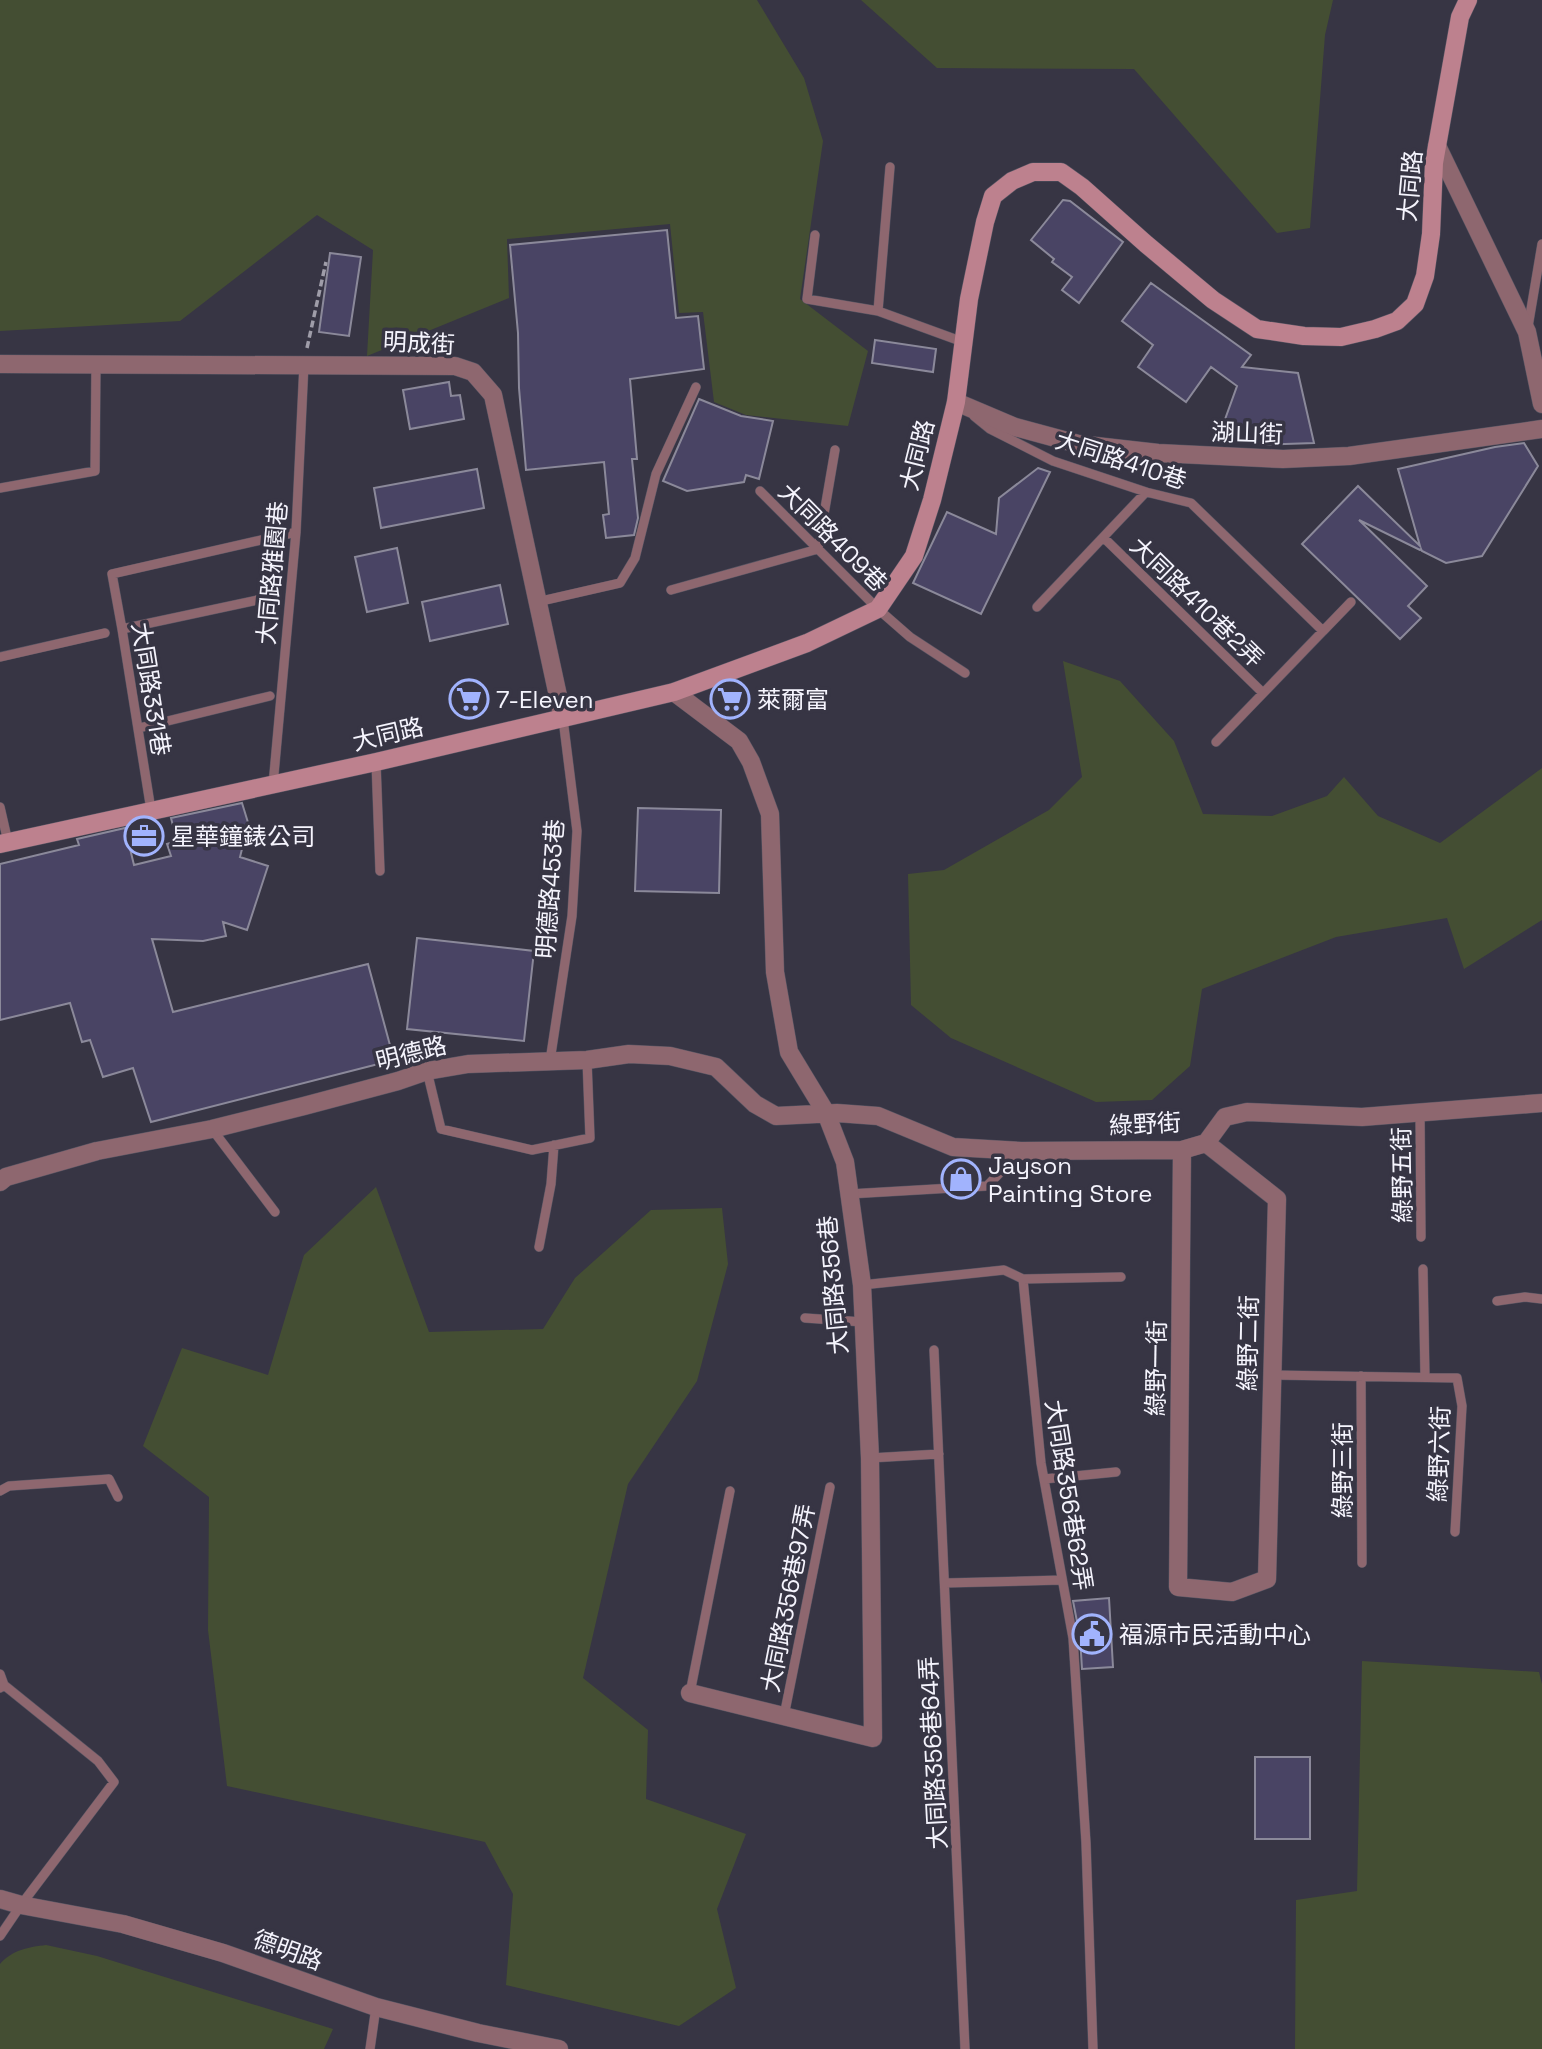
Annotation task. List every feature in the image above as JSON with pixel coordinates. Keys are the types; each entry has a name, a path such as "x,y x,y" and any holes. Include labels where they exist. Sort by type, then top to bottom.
{"street":[{"name":"大同路","path":"4,843 274,785 674,692 807,643 878,609 914,556 932,500 956,402 963,342 985,222 993,196 1012,181 1033,172 1061,172 1213,300 1257,329 1304,337 1341,337 1397,321 1415,304 1425,276 1431,234 1433,173 1437,146 1460,17 1468,0"},
{"path":"1437,146 1528,332 1542,404"},
{"name":"明成街","path":"0,364 455,366 473,372 493,395 563,719"},
{"name":"湖山街","path":"956,402 1015,427 1079,444 1158,453 1283,459 1349,456 1542,429"},
{"name":"大同路356巷","path":"674,692 739,741 751,762 770,814 775,972 789,1052 825,1113 845,1162 862,1285 870,1458 873,1738 690,1693"},
{"name":"明德路","path":"0,1182 6,1177 97,1151 212,1129 317,1103 427,1071 468,1064 587,1060 629,1054 670,1056 716,1067 755,1104 776,1116 825,1113"},
{"name":"綠野街","path":"825,1113 878,1116 953,1147 1021,1151 1182,1150 1206,1143 1225,1117 1247,1112 1362,1117 1542,1103"},
{"name":"綠野二街","path":"1206,1143 1277,1199 1266,1579"},
{"name":"綠野一街","path":"1182,1150 1178,1587 1232,1592 1266,1579"},
{"name":"德明路","path":"0,1899 135,1928 223,1953 376,2007 478,2033 559,2049"}],"lane":[{"path":"878,311 890,167"},
{"path":"815,235 807,299 878,311 963,342"},
{"path":"1528,332 1542,244"},
{"path":"0,488 95,471 96,363"},
{"name":"大同路雅園巷","path":"274,785 296,532 304,364"},
{"path":"537,602 620,583 635,558 656,474 696,387"},
{"name":"大同路410巷","path":"956,402 990,429 1053,461 1146,492 1191,503 1322,631"},
{"path":"671,590 818,549 835,450"},
{"name":"大同路409巷","path":"761,491 878,609 910,637 965,673"},
{"path":"1037,607 1146,492"},
{"name":"大同路331巷","path":"151,810 112,575 296,532"},
{"name":"大同路410巷2弄","path":"1104,538 1263,693"},
{"path":"122,629 276,596"},
{"path":"1216,742 1350,602"},
{"path":"0,657 105,633"},
{"path":"139,728 270,696"},
{"name":"明德路453巷","path":"550,1062 572,916 577,831 563,719"},
{"path":"376,762 380,870"},
{"path":"0,807 4,843"},
{"path":"427,1071 441,1129 533,1150 590,1138 587,1060"},
{"name":"綠野五街","path":"1420,1112 1422,1237"},
{"path":"212,1129 275,1212"},
{"path":"538,1247 551,1184 554,1145"},
{"path":"849,1194 987,1186 1021,1151"},
{"path":"1272,1375 1425,1377 1423,1269"},
{"path":"862,1285 1004,1270 1023,1279 1121,1277"},
{"name":"大同路356巷62弄","path":"1023,1279 1044,1479 1073,1638 1084,1816 1093,2049"},
{"path":"1497,1301 1525,1297 1542,1299"},
{"path":"805,1318 863,1322"},
{"name":"大同路356巷64弄","path":"934,1350 965,2049"},
{"name":"綠野三街","path":"1361,1376 1362,1563"},
{"name":"綠野六街","path":"1425,1377 1457,1378 1462,1406 1455,1532"},
{"path":"870,1458 939,1454"},
{"path":"1044,1479 1116,1472"},
{"path":"0,1491 9,1486 109,1479 118,1497"},
{"name":"大同路356巷97弄","path":"784,1716 830,1487"},
{"path":"690,1693 730,1491"},
{"path":"945,1583 1062,1580"},
{"path":"0,1674 2,1686 98,1761 114,1782 20,1905 0,1936"},
{"path":"370,2049 376,2007"}],"path":[{"path":"304,364 327,262"}],"green space":[{"path":"0,0 757,0 804,78 823,141 800,299 868,351 848,426 746,415 714,402 703,312 679,313 670,224 507,239 509,298 367,356 373,250 317,215 180,321 0,331"},
{"path":"861,0 1333,0 1325,35 1310,228 1277,233 1134,69 937,68"},
{"path":"1063,661 1120,681 1174,741 1203,814 1272,816 1327,796 1344,777 1378,816 1440,843 1542,768 1542,920 1464,969 1447,918 1336,937 1202,989 1190,1066 1152,1100 1096,1102 951,1038 911,1005 908,874 944,870 1049,810 1082,777"},
{"path":"376,1187 429,1332 543,1329 575,1278 651,1210 722,1208 728,1264 697,1381 628,1484 583,1678 648,1730 646,1799 746,1834 717,1909 736,1988 679,2026 506,1985 513,1894 485,1842 227,1786 208,1630 209,1497 143,1446 182,1348 268,1375 304,1255"},
{"path":"1362,1661 1539,1672 1542,1684 1542,2049 1295,2049 1296,1900 1357,1891"},
{"path":"46,1945 97,1956 333,2029 324,2049 0,2049 0,1964 15,1952"}],"building":[{"path":"1063,200 1070,201 1123,242 1079,303 1062,290 1072,277 1052,262 1054,259 1031,240"},
{"path":"667,230 676,318 698,316 704,369 630,379 637,459 632,459 638,518 634,535 606,538 603,515 609,514 604,462 526,470 510,245"},
{"path":"330,253 361,257 349,336 319,332"},
{"path":"1151,283 1251,355 1242,367 1298,373 1314,443 1256,445 1219,436 1237,386 1211,367 1186,402 1138,367 1153,345 1122,321"},
{"path":"875,340 936,349 933,372 872,363"},
{"path":"449,382 451,396 460,395 464,419 410,429 403,390"},
{"path":"699,399 741,416 773,421 759,479 746,475 744,482 687,491 663,481"},
{"path":"1524,443 1538,466 1482,556 1446,563 1359,520 1427,586 1408,606 1421,618 1400,639 1302,544 1358,486 1420,546 1398,469"},
{"path":"1038,468 1050,472 981,614 913,583 947,512 996,534 999,498"},
{"path":"477,469 484,508 381,528 374,488"},
{"path":"397,548 408,603 367,612 355,557"},
{"path":"500,585 508,624 430,641 422,602"},
{"path":"242,803 250,829 239,832 243,845 240,857 268,866 247,930 223,922 226,936 203,941 152,939 173,1012 368,964 394,1060 151,1122 133,1068 103,1077 90,1040 82,1042 70,1003 0,1020 0,864 79,845 77,839 125,828 134,865 171,856 167,844 177,841 171,818"},
{"path":"638,808 721,810 719,893 635,891"},
{"path":"417,938 534,951 524,1041 407,1029"},
{"name":"福源市民活動中心","path":"1109,1598 1113,1667 1082,1669 1080,1637 1073,1601"},
{"path":"1255,1757 1310,1757 1310,1839 1255,1839"}],"place":[{"name":"7-Eleven","path":"469,699"},
{"name":"萊爾富","path":"730,699"},
{"name":"星華鐘錶公司","path":"144,836"},
{"name":"Jayson Painting Store","path":"961,1179"},
{"name":"福源市民活動中心","path":"1092,1634"}]}
